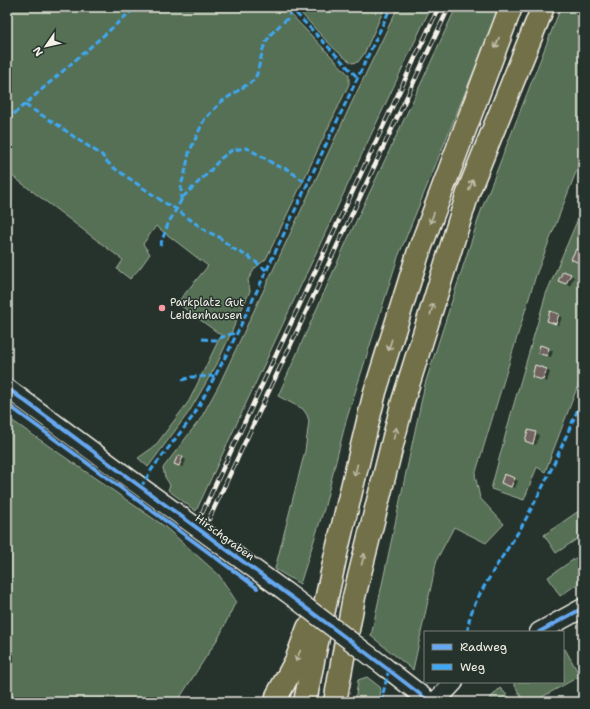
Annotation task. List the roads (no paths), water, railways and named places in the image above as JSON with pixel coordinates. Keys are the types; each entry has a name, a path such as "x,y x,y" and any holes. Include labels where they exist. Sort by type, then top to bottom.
{"highway":[{"path":"305,702 314,653 336,554 375,392 418,254 511,7"},
{"path":"335,702 354,597 403,401 469,190 543,7"},
{"path":"277,696 296,661 336,554"}],"street":[{"name":"Hirschgraben","path":"7,388 286,592 430,702"},
{"path":"541,631 583,608"},
{"path":"435,702 453,683"}],"railway":[{"path":"202,513 439,7"},
{"path":"209,519 449,7"}],"place":[{"name":"Parkplatz Gut Leidenhausen","path":"162,308"}]}
